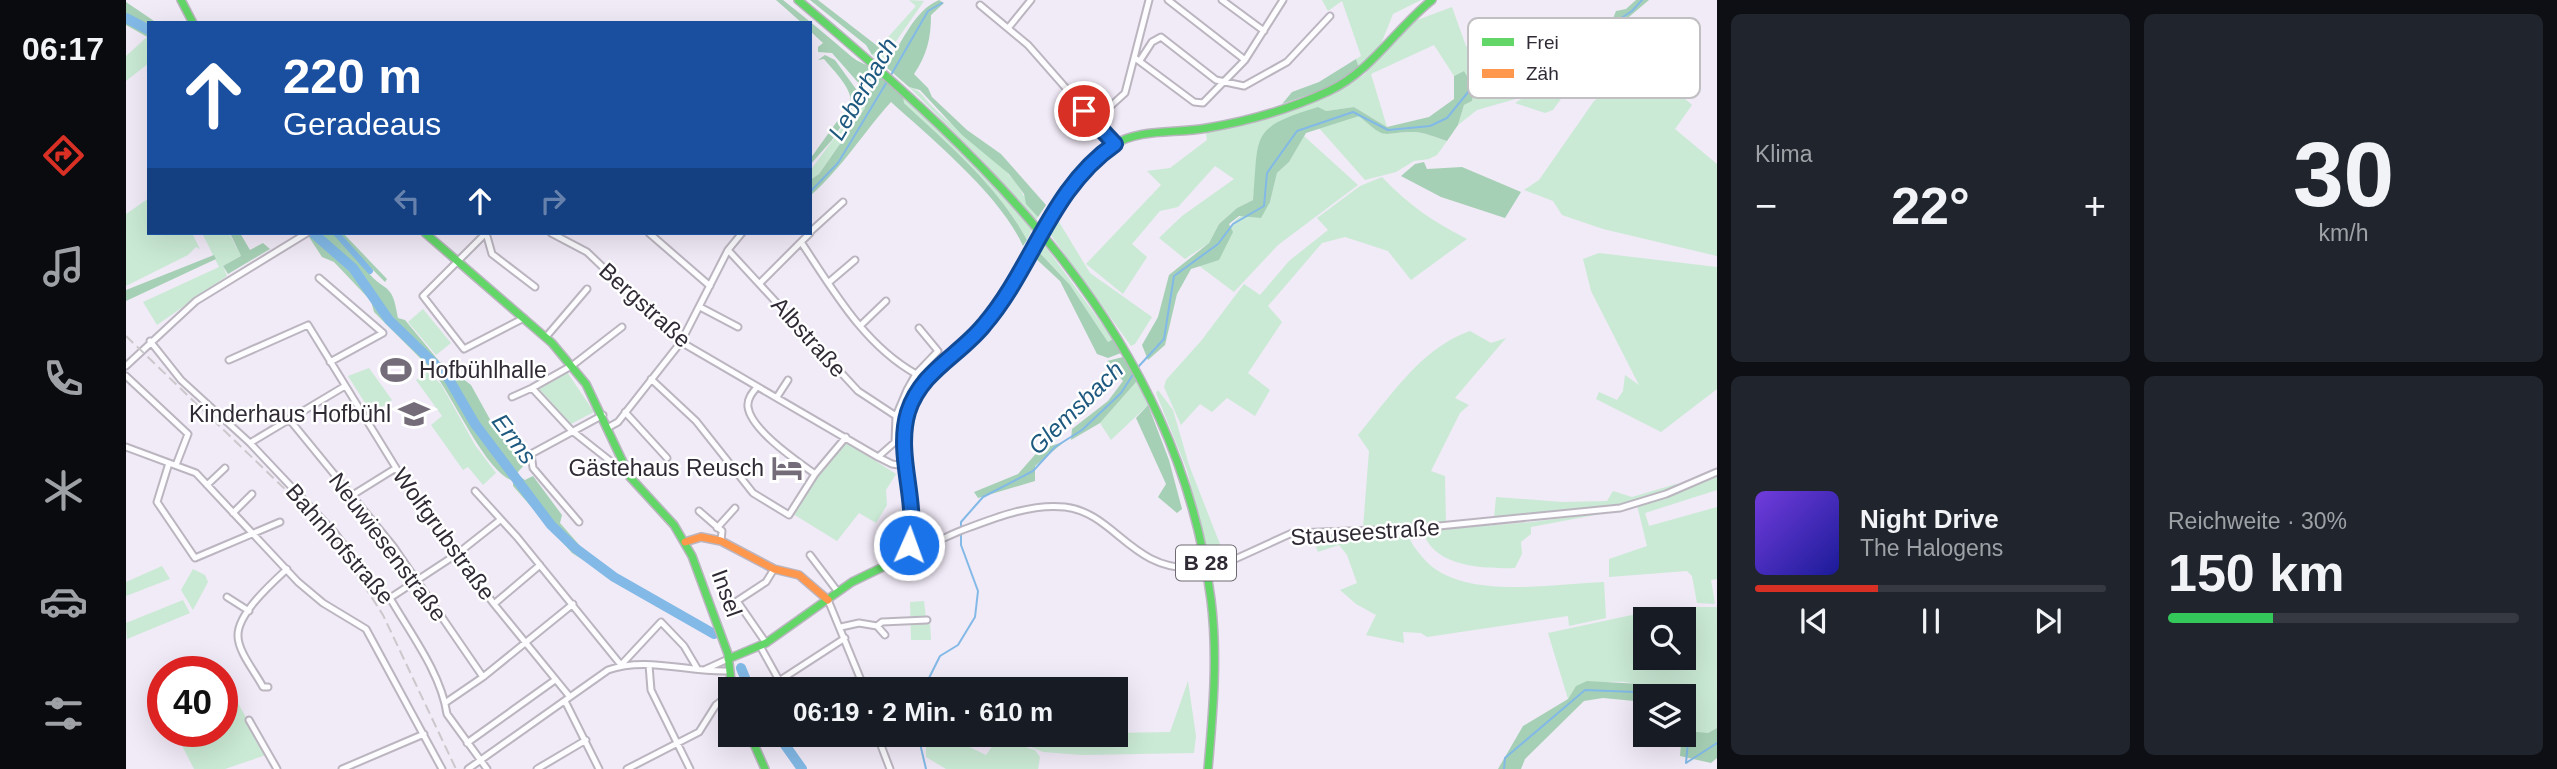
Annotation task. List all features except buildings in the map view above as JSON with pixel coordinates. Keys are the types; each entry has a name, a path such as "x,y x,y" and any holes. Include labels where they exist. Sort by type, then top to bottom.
{"street":[{"path":"181,0 192,21"},
{"name":"B 28","path":"798,0 869,58 971,152 1021,206 1080,279 1119,336 1162,417 1188,484 1210,586 1214,673 1208,769"},
{"path":"1009,27 1031,0"},
{"path":"1093,122 1125,93 1138,58 1149,0"},
{"path":"1168,0 1245,60"},
{"path":"1222,0 1264,31"},
{"path":"1138,58 1198,104 1206,100 1245,60 1283,0"},
{"path":"706,669 763,644 838,592 887,565 909,545 913,530 905,466 907,415 922,384 938,366 983,327 1049,216 1076,181 1115,144 1131,138 1207,128 1261,115 1322,93 1369,66 1432,0"},
{"path":"980,5 1009,27 1037,54 1093,122 1115,144"},
{"path":"1138,58 1152,42 1161,37 1222,83 1249,85 1293,57 1330,16"},
{"path":"812,231 843,202"},
{"path":"126,366 195,301 304,235"},
{"name":"Insel","path":"427,235 546,337 573,365 603,415 623,464 633,480 669,519 685,542 704,585 728,659 730,677"},
{"path":"484,235 423,296 464,349 524,318"},
{"path":"487,235 492,254 535,287"},
{"name":"Bergstraße","path":"555,235 587,252 681,342 878,457 892,464 905,466"},
{"path":"651,235 710,286"},
{"path":"609,427 625,412 681,342 736,235"},
{"path":"760,284 808,235"},
{"path":"801,242 860,326 887,353 916,374"},
{"name":"Albstraße","path":"728,250 858,390 896,415"},
{"path":"828,283 855,260"},
{"path":"319,278 383,333 330,362"},
{"path":"546,337 587,289"},
{"path":"860,326 886,301"},
{"path":"700,307 738,327"},
{"name":"Wolfgrubstraße","path":"229,360 306,325 396,468 494,604 555,680 567,699 599,769"},
{"path":"512,397 573,365 622,327"},
{"path":"878,457 895,442 896,415 916,374 938,351 919,328"},
{"name":"Bahnhofstraße","path":"150,341 181,380 250,443 334,533 381,595 390,598 425,659 447,713 487,769"},
{"path":"126,376 188,434 176,465"},
{"path":"651,379 696,421 753,493 789,515 815,474 846,437"},
{"path":"778,397 788,380"},
{"path":"250,443 345,386"},
{"path":"757,387 748,399 748,410 776,445 815,474"},
{"path":"532,388 571,430 614,464 623,464"},
{"path":"625,412 667,458"},
{"path":"579,522 545,485 530,460 534,450 603,415"},
{"name":"Neuwiesenstraße","path":"289,419 416,580 483,677"},
{"path":"126,447 190,470 318,600 366,629 442,769"},
{"path":"169,463 157,502 191,555 198,558 280,522"},
{"path":"207,485 225,468"},
{"path":"351,496 396,468"},
{"name":"Stauseestraße","path":"909,545 927,546 960,531 1032,509 1068,508 1090,516 1148,559 1162,565 1195,568 1217,565 1243,556 1280,537 1309,530 1409,529 1620,508 1666,494 1717,472"},
{"path":"475,491 573,604 621,665"},
{"path":"233,513 252,494"},
{"path":"717,528 735,508"},
{"path":"699,511 722,531 721,541"},
{"path":"390,598 457,554 500,520"},
{"path":"685,542 701,537 721,541 774,569 799,575 828,600 860,677"},
{"path":"810,555 838,592"},
{"path":"494,604 540,565"},
{"path":"268,687 264,687 239,643 238,632 249,611 287,569"},
{"path":"774,569 766,582 737,601 763,644 778,677"},
{"path":"227,597 249,611"},
{"path":"445,703 483,677 573,604"},
{"path":"877,626 882,622 928,620"},
{"path":"621,665 661,622 684,646 697,667"},
{"path":"841,628 859,623 877,626 885,635"},
{"path":"787,677 845,638"},
{"path":"468,769 608,670 621,665 697,667 729,671"},
{"path":"649,665 651,690 690,769"},
{"path":"467,743 555,680"},
{"path":"627,769 699,732 718,703"},
{"path":"248,720 277,769"},
{"path":"342,769 424,734"},
{"path":"537,769 586,740"},
{"path":"754,747 762,768"},
{"path":"882,747 890,769"}],"green space":[{"path":"776,0 783,0 808,21 800,21"},
{"path":"810,0 818,0 880,48 872,55 866,45"},
{"path":"909,0 924,1 881,63 872,55 916,6"},
{"path":"939,0 944,3 931,15 927,46 914,74 928,88 932,97 967,130 1001,154 1046,205 1038,217 1026,204 1024,194 1009,174 962,135 920,90 909,87 886,67 915,20"},
{"path":"1322,0 1421,0 1393,14 1377,54 1359,68 1356,59 1361,56 1342,1 1328,11"},
{"path":"1636,0 1649,0 1628,18 1613,18 1616,11 1626,9"},
{"path":"126,2 154,21 147,21 147,37 126,25"},
{"path":"1452,7 1468,47 1468,78 1464,71 1454,76 1434,45 1371,74 1387,127 1354,107 1326,111 1255,180 1253,200 1237,208 1219,224 1209,243 1185,259 1159,238 1182,216 1234,179 1215,166 1178,207 1160,211 1132,244 1147,257 1123,294 1086,264 1161,185 1147,171 1170,168 1207,140 1206,133 1336,91 1364,75 1412,22"},
{"path":"812,24 852,57 876,71 869,84 862,87 832,53 818,52 818,47 823,43 812,33"},
{"path":"147,37 147,65 126,81 126,56"},
{"path":"825,55 835,60 861,96 832,140 812,163 812,156 851,102 841,79 824,59 818,60"},
{"path":"1356,59 1359,68 1325,89 1282,104 1292,92 1319,82"},
{"path":"1464,71 1468,78 1468,98 1473,98 1472,101 1464,105 1458,125 1447,141 1418,132 1385,134 1359,116 1306,133 1289,162 1277,173 1270,202 1261,218 1239,216 1229,224 1233,232 1219,260 1191,269 1177,294 1165,345 1148,360 1142,345 1158,317 1169,275 1209,243 1219,224 1237,208 1253,200 1258,147 1269,128 1296,114 1318,107 1326,111 1354,107 1387,127 1429,117 1454,99 1454,76"},
{"path":"880,75 903,94 904,103 955,150 1002,202 1027,240 1023,246 1013,227 982,188 891,102 832,174 812,194 812,179 819,174 865,108 862,100"},
{"path":"909,87 920,93 939,113 1002,167 1038,217 1036,220 983,161"},
{"path":"903,94 977,166 1033,227 1027,240 987,184 904,103"},
{"path":"1473,98 1519,98 1477,110 1458,125 1464,105"},
{"path":"1523,98 1562,98 1553,110 1545,113 1515,103"},
{"path":"1598,98 1684,98 1692,105 1675,129 1717,164 1717,256 1603,229 1562,215 1553,201 1524,190 1539,180"},
{"path":"862,100 865,108 819,174 812,179 812,168"},
{"path":"1359,115 1385,133 1418,132 1447,141 1437,155 1429,159 1414,161 1396,172 1365,180 1319,128"},
{"path":"1304,136 1358,185 1278,245 1234,292 1198,265 1219,260 1226,236 1234,222 1270,202 1277,173 1289,162"},
{"path":"1424,162 1427,169 1462,167 1521,192 1505,218 1441,197 1401,176 1415,164"},
{"path":"1382,177 1422,212 1467,239 1411,280 1388,251 1345,237 1322,243 1268,306 1282,322 1248,373 1270,390 1255,416 1227,398 1212,412 1200,404 1181,425 1164,387 1166,380 1201,341 1244,284 1260,295 1289,261 1328,230 1317,218 1360,186"},
{"path":"147,199 147,235 193,235 200,249 196,247 188,255 126,286 126,214"},
{"path":"1056,217 1090,273 1152,317 1135,344 1131,346 1048,231"},
{"path":"203,235 230,235 241,256 223,266 227,276 157,325 143,302 219,267"},
{"path":"231,235 241,235 250,250 263,243 270,249 228,274 223,266 241,256"},
{"path":"345,235 387,279 385,282 368,265 364,267 390,292 398,318 405,320 439,361 428,366 374,312 371,301 334,262 322,257 309,237"},
{"path":"1043,243 1113,339 1108,342 1070,285 1038,251"},
{"path":"1038,251 1070,285 1108,342 1113,339 1121,353 1108,358 1097,354 1060,281 1033,256"},
{"path":"1599,253 1717,267 1717,389 1661,432 1596,399 1599,392 1617,400 1623,391 1625,375 1639,385 1591,291 1583,259"},
{"path":"214,255 216,259 126,301 126,290"},
{"path":"423,309 451,343 436,355 408,322"},
{"path":"1470,331 1491,343 1506,338 1455,398 1469,405 1460,413 1431,471 1445,476 1446,524 1363,528 1369,451 1358,435 1421,361 1452,339"},
{"path":"1123,357 1137,381 1100,423 1071,440 1072,429 1108,401 1123,381 1107,361"},
{"path":"441,362 471,385 497,432 525,464 511,480 490,462 432,370"},
{"path":"369,368 392,400 372,414 348,376"},
{"path":"427,372 441,384 475,445 496,473 483,485 468,467 463,470 431,425 442,416 416,380"},
{"path":"567,372 594,412 571,424 538,388"},
{"path":"1137,381 1148,405 1111,440 1100,423"},
{"path":"1158,390 1173,410 1189,465 1225,557 1209,558 1187,470 1156,393"},
{"path":"1148,405 1169,460 1182,509 1177,513 1158,497 1166,484 1136,418"},
{"path":"846,442 896,474 886,490 887,505 876,523 859,513 837,541 793,514 815,478"},
{"path":"1064,442 1035,466 1035,481 978,498 974,492 1018,474 1040,449"},
{"path":"1717,475 1717,490 1645,513 1649,526 1717,507 1717,579 1711,580 1715,604 1697,603 1692,576 1687,571 1609,577 1609,559 1647,546 1637,505"},
{"path":"519,476 525,480 533,476 562,515 560,523 589,556 588,563 572,553 513,486 513,481"},
{"path":"1676,484 1681,485 1620,505 1494,518 1496,497 1562,502 1607,501 1613,491 1632,497"},
{"path":"1622,510 1531,527 1531,534 1521,542 1522,554 1515,568 1489,568 1448,559 1428,543 1423,531 1532,522"},
{"path":"1315,532 1408,532 1419,553 1440,572 1460,581 1483,585 1534,587 1604,582 1606,618 1569,626 1568,616 1427,637 1421,633 1403,632 1404,643 1366,635 1376,615 1356,604 1340,590 1357,583 1347,555 1339,545 1318,552 1312,536"},
{"path":"162,566 170,579 126,596 126,582"},
{"path":"193,569 205,575 208,582 193,610 181,590"},
{"path":"183,600 190,613 127,639 126,623"},
{"path":"924,601 926,618 919,622 930,622 931,640 911,640 910,602"},
{"path":"1696,607 1717,607 1717,728 1708,733 1696,733 1696,684 1606,682 1576,686 1568,699 1548,633 1633,615 1633,670 1696,670"},
{"path":"1188,681 1196,736 1194,753 1082,755 1043,752 1031,747 1128,747 1128,733 1170,732"},
{"path":"1587,681 1640,684 1633,684 1633,701 1603,698 1584,701 1525,759 1521,769 1498,769 1523,726 1568,699 1576,686"},
{"path":"238,703 266,755 225,769 194,769 183,747 238,747"},
{"path":"1717,728 1717,758 1711,763 1680,756 1681,747 1696,747 1696,732 1708,733"},
{"path":"926,747 969,747 986,755 992,747 1026,747 1035,750 1040,757 1038,769 946,769 926,757"}],"waterway":[{"name":"Glemsbach","path":"1621,18 1642,0"},
{"name":"Leberbach","path":"891,75 928,11 942,3"},
{"name":"Erms","path":"126,18 147,29"},
{"name":"Leberbach","path":"812,190 838,163 888,80"},
{"name":"Glemsbach","path":"1139,366 1164,339 1174,276 1218,244 1233,224 1264,206 1267,173 1297,131 1353,112 1388,130 1430,126 1447,118 1468,92"},
{"name":"Erms","path":"315,235 353,268 389,320 447,376 475,424 551,525 575,548 614,577 714,634"},
{"path":"338,235 370,271"},
{"name":"Glemsbach","path":"930,677 940,656 958,645 975,617 978,591 961,545 961,522 983,497 1033,471 1055,447 1082,430 1121,393 1134,373"},
{"name":"Erms","path":"741,668 745,677"},
{"path":"1504,769 1505,758 1585,690 1633,692"},
{"path":"1687,747 1686,763 1717,743"},
{"name":"Erms","path":"786,747 802,769"},
{"name":"Glemsbach","path":"921,747 926,769"}],"railway":[{"path":"126,336 288,492 345,556 383,615 456,769"}],"traffic: fast":[{"path":"181,0 192,21"},
{"path":"798,0 870,61 1005,191 1064,262 1116,337 1159,418 1191,505 1213,621 1214,684 1208,769"},
{"path":"1049,216 1085,168 1113,145 1135,136 1195,130 1254,118 1329,91 1371,61 1432,0"},
{"path":"427,235 552,343 586,384 630,477 674,525 692,556 728,654 731,677"},
{"path":"728,659 766,643 852,582 887,565 909,545 913,530 905,445 911,403 927,377 992,316 1033,246"},
{"path":"755,747 765,769"}],"traffic: slow":[{"path":"1033,246 1049,216"},
{"path":"685,542 701,537 721,541 774,569 799,575 828,600"}],"place":[{"name":"Hofbühlhalle","path":"396,370"},
{"name":"Kinderhaus Hofbühl","path":"414,414"},
{"name":"Gästehaus Reusch","path":"787,468"}],"route":[{"path":"909,545 913,530 905,445 907,415 911,403 927,377 983,327 1020,271 1040,231 1060,200 1115,144 1084,111"}]}
